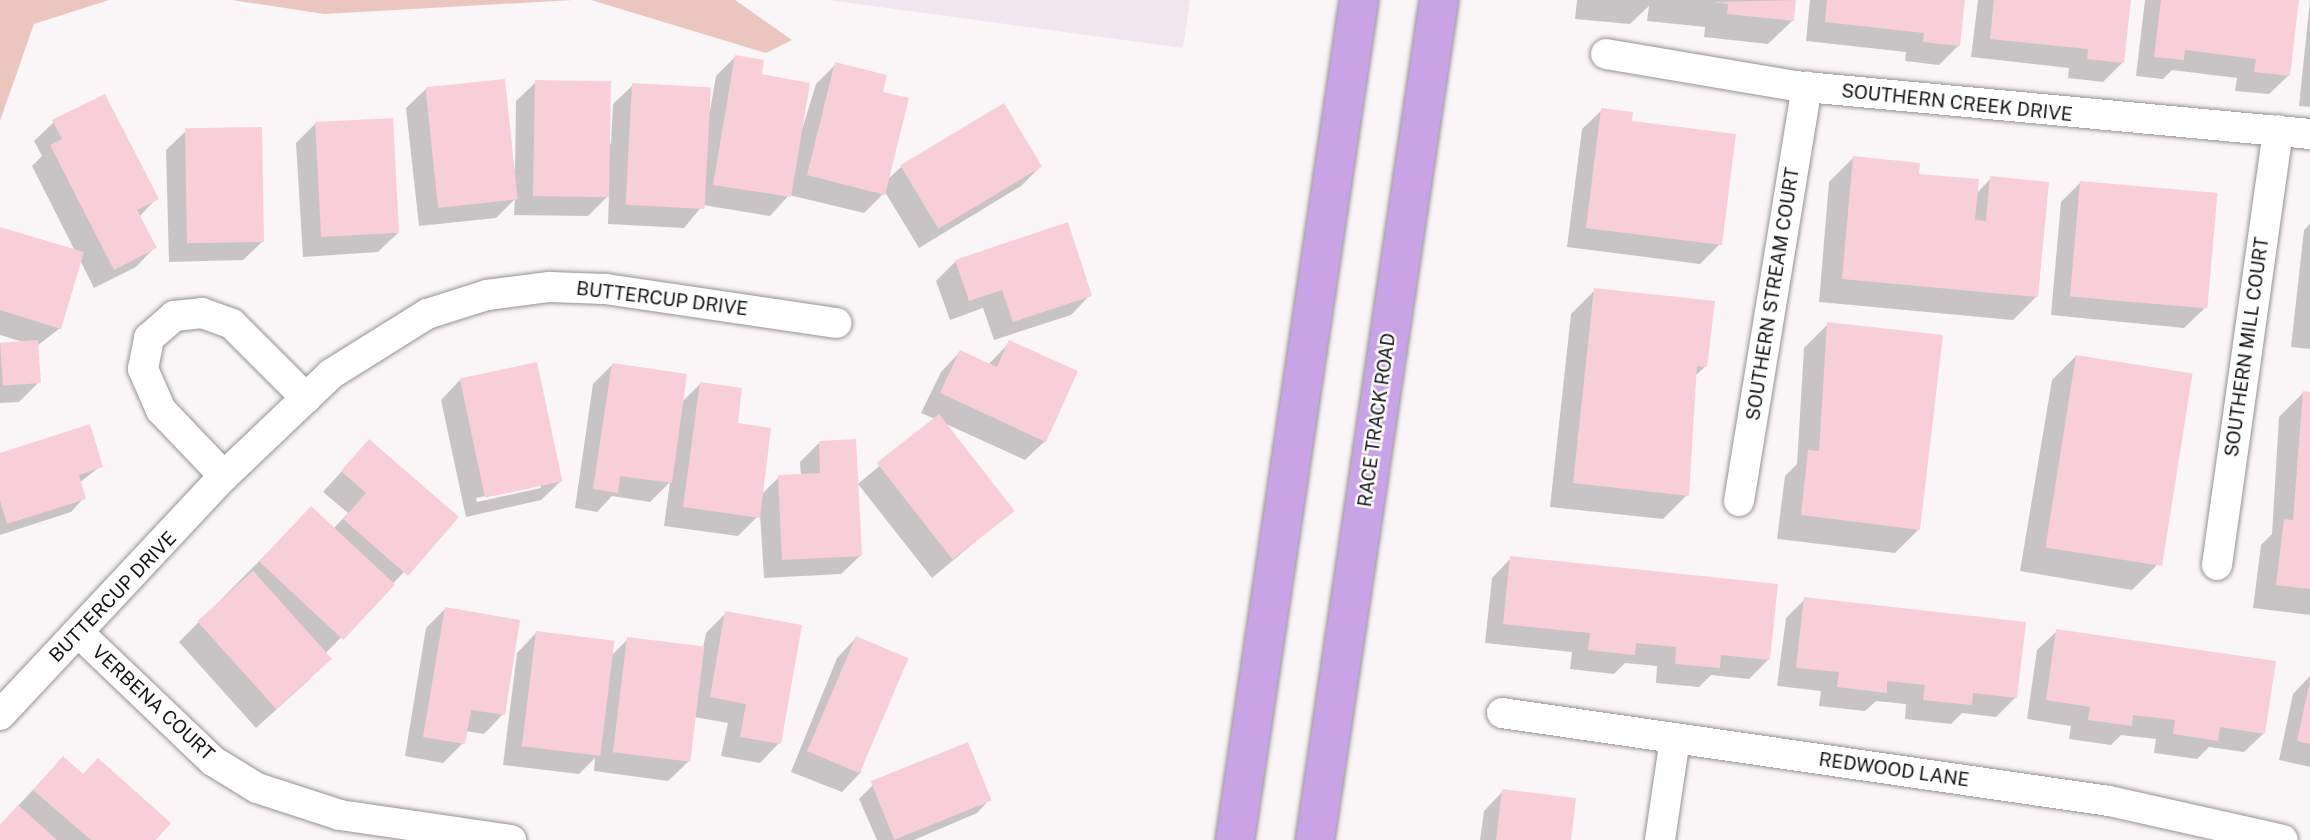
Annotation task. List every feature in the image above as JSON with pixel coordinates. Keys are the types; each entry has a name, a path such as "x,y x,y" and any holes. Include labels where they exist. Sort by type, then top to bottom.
{"main road":[{"path":"1235,840 1359,0"},
{"name":"RACE TRACK ROAD","path":"1315,840 1439,0"}],"street":[{"name":"SOUTHERN CREEK DRIVE","path":"1606,54 1807,87 2066,116 2310,134"},
{"name":"SOUTHERN STREAM COURT","path":"1739,501 1807,87"},
{"name":"SOUTHERN MILL COURT","path":"2217,565 2278,130"},
{"name":"BUTTERCUP DRIVE","path":"0,715 224,476 306,398 377,341 427,314 487,295 606,289 837,323"},
{"path":"224,476 161,410 143,369 149,338 174,316 202,313 222,320 306,398"},
{"name":"VERBENA COURT","path":"79,633 213,761 257,788 340,815 512,840"},
{"name":"REDWOOD LANE","path":"1502,713 2109,801 2283,840"},
{"path":"1660,840 1675,738"}],"shaded area":[{"path":"0,0 109,0 34,24 0,121"},
{"path":"232,0 573,0 324,14"},
{"path":"591,0 735,0 792,40 766,53"},
{"path":"828,0 1190,0 1183,48"}],"building":[{"path":"1796,0 1794,21 1727,14 1728,4 1712,2"},
{"path":"1827,0 1965,0 1960,46 1923,42 1924,33 1825,22"},
{"path":"1994,0 2131,0 2124,63 2087,59 2088,49 1990,39"},
{"path":"2161,0 2299,0 2290,76 2254,72 2256,59 2185,50 2184,60 2154,57"},
{"path":"735,55 764,60 762,74 810,83 791,197 713,185"},
{"path":"835,62 887,75 883,92 909,98 885,195 807,175"},
{"path":"505,79 518,199 438,208 425,87"},
{"path":"535,80 611,81 609,197 533,196"},
{"path":"632,83 711,87 705,209 626,205"},
{"path":"105,94 159,199 137,210 157,248 114,270 50,145 62,139 52,120"},
{"path":"1004,103 1042,166 938,229 900,165"},
{"path":"1601,108 1633,112 1632,121 1736,134 1722,245 1586,228"},
{"path":"393,118 399,233 321,237 315,122"},
{"path":"262,127 264,242 187,243 185,128"},
{"path":"1853,156 1920,163 1919,174 1979,179 1975,220 1986,221 1990,176 2049,182 2038,297 1842,279"},
{"path":"2080,181 2217,193 2207,309 2070,297"},
{"path":"1068,222 1092,296 1013,322 1002,290 969,301 955,260"},
{"path":"0,227 84,252 61,329 0,310"},
{"path":"1594,288 1715,301 1707,367 1697,366 1689,496 1573,483"},
{"path":"1827,322 1943,335 1920,530 1801,515 1808,450 1819,451"},
{"path":"38,340 41,383 3,386 0,343"},
{"path":"1009,340 1078,371 1046,442 940,393 960,350 997,367"},
{"path":"2076,355 2193,373 2162,566 2045,548"},
{"path":"537,362 562,481 485,498 460,378"},
{"path":"612,363 687,374 672,483 620,476 618,493 593,489"},
{"path":"700,382 742,388 738,423 771,428 760,518 683,507"},
{"path":"2303,391 2310,392 2310,589 2276,585 2284,519 2293,520"},
{"path":"939,414 1015,511 952,560 877,463"},
{"path":"90,424 103,467 79,475 86,499 7,524 0,500 0,453"},
{"path":"369,439 459,517 408,576 343,519 366,493 341,471"},
{"path":"856,439 862,556 782,560 778,475 820,473 819,441"},
{"path":"311,506 395,584 343,640 259,562"},
{"path":"1510,556 1778,584 1770,660 1721,655 1720,668 1675,664 1676,647 1636,643 1635,655 1588,650 1590,633 1503,624"},
{"path":"253,571 332,659 276,709 197,621"},
{"path":"1804,597 2026,622 2017,698 1973,693 1972,705 1923,700 1925,685 1887,681 1887,693 1837,687 1839,672 1796,668"},
{"path":"445,607 520,620 505,715 471,710 465,744 423,737"},
{"path":"725,611 802,625 781,744 740,737 746,704 710,697"},
{"path":"2056,629 2276,661 2265,734 2220,727 2218,741 2173,734 2175,720 2133,715 2132,726 2088,720 2090,707 2046,700"},
{"path":"536,631 614,641 600,756 522,746"},
{"path":"856,636 908,658 860,773 807,751"},
{"path":"627,637 704,647 690,762 613,752"},
{"path":"2310,685 2310,744 2297,741"},
{"path":"968,742 992,800 894,840 871,781"},
{"path":"63,756 83,774 98,758 171,823 156,840 91,840 33,790"},
{"path":"1502,789 1576,798 1571,840 1496,840"},
{"path":"18,805 57,840 0,840 0,825"}]}
